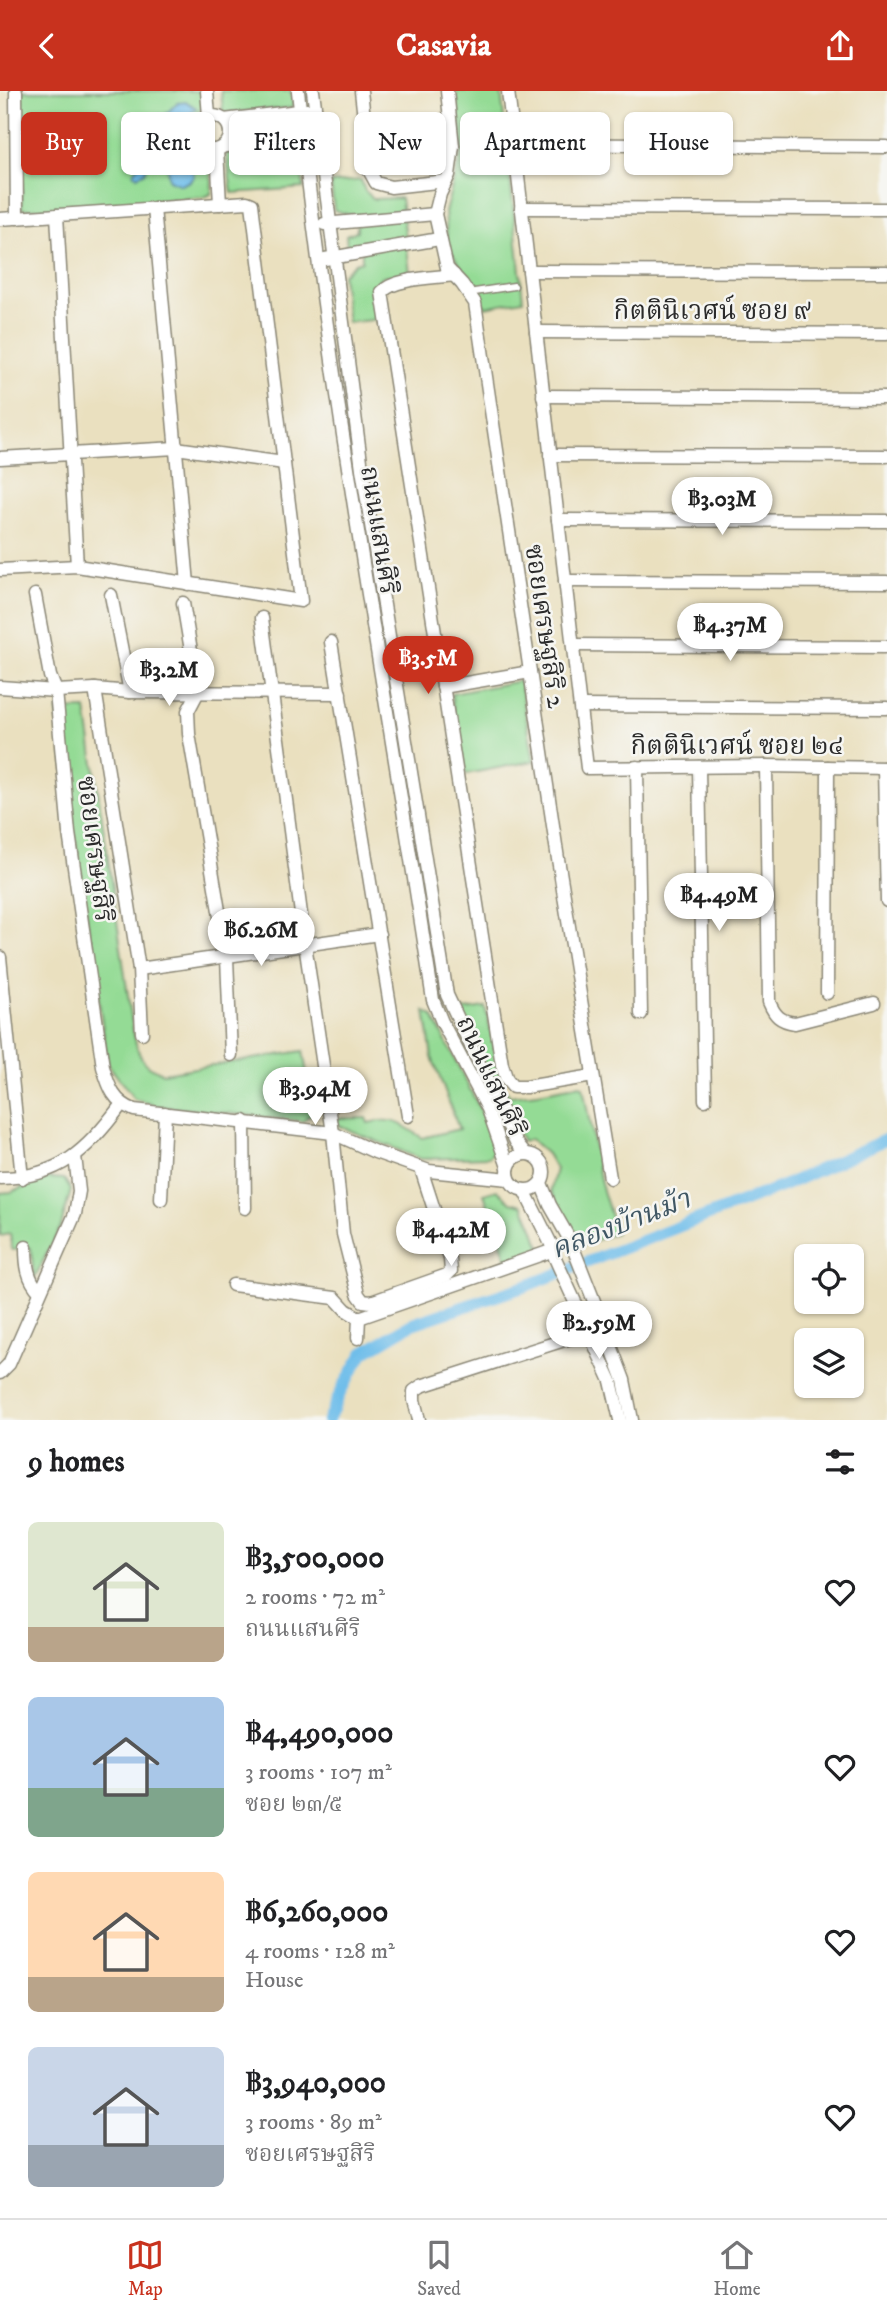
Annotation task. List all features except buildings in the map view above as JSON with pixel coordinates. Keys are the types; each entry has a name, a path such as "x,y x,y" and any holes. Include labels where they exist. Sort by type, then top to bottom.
{"street":[{"path":"16,91 17,218"},
{"path":"207,91 209,112"},
{"name":"ถนนแสนศิริ","path":"298,91 300,111"},
{"name":"ถนนแสนศิริ","path":"313,91 316,110"},
{"path":"361,91 370,172 376,183 391,187 446,181"},
{"name":"ซอยเศรษฐสิริ 2","path":"447,91 453,146 446,181 435,214 447,268 475,303 610,1178"},
{"path":"508,91 510,112"},
{"path":"215,117 224,120 316,110"},
{"path":"220,204 221,148 228,142 230,131 224,120"},
{"path":"610,145 887,147"},
{"path":"215,148 229,147"},
{"name":"ถนนแสนศิริ","path":"307,175 353,506 433,1000 442,1022 471,1061 516,1142 525,1153"},
{"name":"ถนนแสนศิริ","path":"323,175 368,504 447,995 508,1173"},
{"path":"518,175 580,706 887,708"},
{"path":"0,219 247,202 252,204 300,601 76,566 0,570"},
{"path":"154,208 188,584"},
{"path":"522,208 887,209"},
{"path":"313,225 435,214"},
{"path":"57,215 76,566"},
{"path":"318,260 439,239"},
{"path":"529,271 887,272"},
{"path":"454,275 397,283 382,292 500,1052 507,1080 513,1087 593,1076"},
{"name":"กิตตินิเวศน์ ซอย ๙","path":"536,332 887,334"},
{"path":"336,394 351,391"},
{"path":"544,396 887,398"},
{"path":"0,458 176,447 284,463"},
{"path":"550,455 887,456"},
{"path":"353,506 368,504"},
{"path":"558,520 887,521"},
{"path":"565,581 887,583"},
{"name":"ซอยเศรษฐสิริ","path":"35,595 50,676 56,691 69,833 103,1067 109,1089 121,1105"},
{"path":"111,595 130,692"},
{"path":"183,603 198,692 188,711 189,734 227,958 231,1055"},
{"path":"262,618 333,1133 342,1234 358,1294 363,1301 371,1302 447,1275 451,1271 450,1259 421,1168"},
{"path":"331,642 408,1117"},
{"path":"573,645 887,647"},
{"path":"443,687 530,672"},
{"path":"0,687 56,691 95,689 130,692 340,693"},
{"path":"95,689 139,969 142,1033"},
{"name":"กิตตินิเวศน์ ซอย ๒๔","path":"580,706 587,768 885,768"},
{"path":"390,735 405,733"},
{"path":"766,766 768,1002 774,1014 782,1021 795,1023 874,1003"},
{"path":"637,767 640,1014"},
{"path":"699,767 705,1100"},
{"path":"827,993 828,767"},
{"path":"885,768 887,901"},
{"path":"139,969 379,934"},
{"path":"426,956 441,955"},
{"path":"0,957 22,1178"},
{"path":"0,1178 22,1178 75,1157 96,1138 121,1105 134,1110 333,1133 375,1152 421,1168 453,1175 508,1173"},
{"path":"160,1199 165,1113"},
{"path":"244,1121 245,1208"},
{"path":"620,1420 611,1381 554,1254 524,1191 513,1185 508,1173 514,1158 525,1153 541,1161 544,1172 541,1183 570,1240 592,1296 624,1380 632,1420"},
{"path":"0,1373 9,1364 75,1214 79,1191 75,1157"},
{"path":"524,1191 541,1183"},
{"path":"26,1247 26,1265 30,1280 40,1292"},
{"path":"233,1285 335,1299 359,1318 554,1254"},
{"path":"358,1338 359,1318"},
{"path":"418,1420 414,1391 421,1386 589,1332"}],"lane":[{"path":"468,293 514,286"}],"green space":[{"path":"21,91 201,91 203,105 199,112 121,112 121,175 211,175 211,194 204,197 72,208 22,209 22,175 107,175 107,112 21,112"},
{"path":"221,91 291,91 291,108 223,113"},
{"path":"456,91 501,91 503,112 460,112 460,130"},
{"path":"460,157 460,175 510,175 523,300 485,307 448,247 445,212"},
{"path":"229,175 302,175 304,188 232,193"},
{"path":"361,180 365,191 374,199 401,198 410,273 383,276 379,279 379,319 348,323 342,275 355,263 362,261 362,245 347,247 346,235 357,231 357,217 334,210 331,183"},
{"path":"520,681 534,761 466,774 451,694"},
{"path":"86,709 133,1030 141,1057 149,1066 163,1073 303,1051 312,1113 303,1121 158,1106 134,1099 108,1064 57,710"},
{"path":"485,1007 504,1088 510,1096 580,1085 583,1087 601,1184 616,1233 583,1245 568,1227 551,1190 556,1169 547,1154 530,1139 523,1142 460,1011"},
{"path":"425,1011 433,1016 493,1135 495,1149 489,1157 421,1159 339,1126 337,1118 366,1118 368,1123 391,1121 403,1125 422,1138 459,1129 432,1057"},
{"path":"46,1178 64,1179 71,1190 61,1226 34,1279 31,1248 12,1250 10,1234 0,1236 0,1193 11,1192"},
{"path":"497,1190 511,1202 523,1205 542,1249 507,1261 484,1194"}],"water":[{"path":"187,102 196,108 192,112 168,112 177,103"},
{"path":"168,175 194,176 181,185 169,180"}],"waterway":[{"name":"คลองบ้านม้า","path":"328,1420 363,1353 412,1324 526,1286 783,1186 887,1139"}]}
